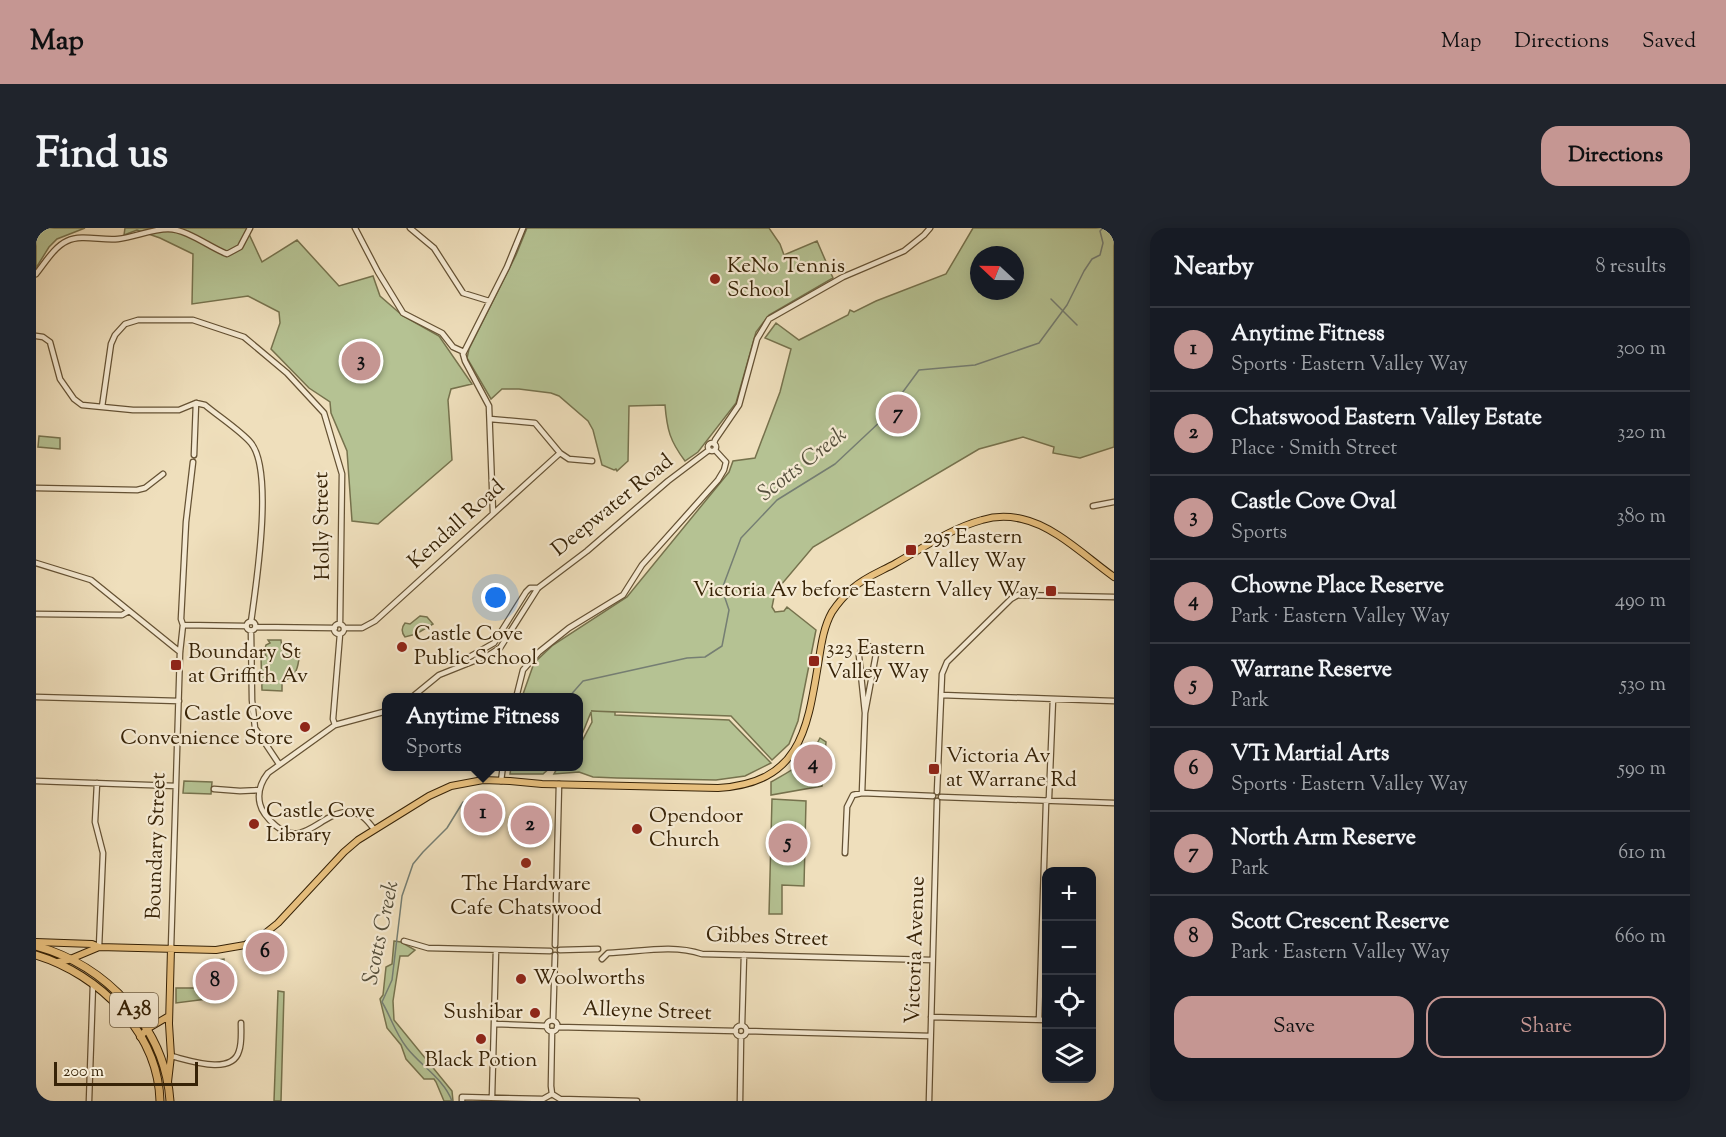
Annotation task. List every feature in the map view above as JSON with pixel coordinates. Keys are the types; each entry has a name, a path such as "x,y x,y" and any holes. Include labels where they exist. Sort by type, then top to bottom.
{"highway":[{"name":"A38","path":"36,946 71,959 115,990 147,1029 168,1084"},
{"name":"A38","path":"36,955 58,962 93,983 117,1006 140,1037 153,1068 160,1101"},
{"name":"Boundary Street","path":"168,1084 170,1101"}],"main road":[{"path":"36,942 92,944 99,947 227,949 254,941 278,923 344,852 374,829 429,796 451,786 483,780 718,788 747,783 771,773 792,754 802,736 809,716 825,631 832,613 844,596 859,583 975,522 1005,517 1037,523 1114,577"},
{"path":"58,962 99,947"},
{"name":"Boundary Street","path":"168,1084 171,1056 169,1016 171,948"},
{"path":"140,1037 147,1029 169,1016"}],"street":[{"path":"36,274 58,247 77,239 118,239 169,229 188,234 212,249 227,254 240,247 250,228"},
{"path":"354,228 403,313 442,333 453,347 464,352"},
{"path":"410,228 434,248 463,293 489,301"},
{"path":"491,515 494,508 488,401 465,361 464,352 507,267 522,230 513,228"},
{"path":"517,693 523,670 539,652 569,628 623,595 642,565 718,480 726,462 712,450 715,440 739,405 760,331 769,319 843,277 904,250 930,228"},
{"name":"Holly Street","path":"102,407 111,345 115,334 125,324 138,320 193,320 244,337 298,383 324,413 342,474 340,624"},
{"path":"36,336 43,337 50,342 60,379 74,399 82,405 178,410 196,403 205,405 252,444 260,460 263,493 251,621 253,629 252,700 255,728 279,764"},
{"path":"194,455 196,403"},
{"path":"490,419 534,423 560,453 569,459 592,461"},
{"name":"Deepwater Road","path":"417,693 439,675 462,664 466,665 489,656 500,648 538,588 668,481 712,450"},
{"name":"Kendall Road","path":"344,628 362,628 375,621 560,453"},
{"name":"Boundary Street","path":"171,948 180,652 183,625 181,619 186,522 193,462"},
{"path":"36,488 137,490 145,488 163,474"},
{"path":"1093,506 1114,502"},
{"path":"36,563 90,580 180,652"},
{"name":"Deepwater Road","path":"462,664 469,656 494,643 526,592 530,588 538,588"},
{"name":"Victoria Avenue","path":"928,1101 941,695 946,662 1014,596 1027,594 1114,597"},
{"path":"36,614 122,615 129,611"},
{"path":"246,626 251,621"},
{"path":"183,625 246,626 248,630 334,628 340,624 344,628 343,633 340,634 333,719 335,725"},
{"path":"334,628 335,632 340,634"},
{"path":"862,793 865,713 859,656 862,648 869,646 876,654 865,713"},
{"path":"941,695 1114,701"},
{"path":"36,697 179,701"},
{"path":"931,1017 1039,1020 1053,699"},
{"path":"374,829 366,819 350,812 336,815 304,832 287,833 266,816 260,805 259,790 266,776 279,764 335,725 382,712"},
{"path":"501,781 502,771"},
{"path":"36,781 176,786"},
{"path":"97,783 95,822 103,853 99,947"},
{"path":"559,784 555,945 560,950 598,949"},
{"path":"214,789 259,790"},
{"path":"845,853 847,807 853,795 862,793 1114,803"},
{"path":"404,941 428,948 550,951 555,955"},
{"path":"550,951 555,945"},
{"name":"Gibbes Street","path":"602,959 609,953 648,949 689,950 702,954 932,960"},
{"path":"492,1097 496,950"},
{"path":"552,1031 558,1027 553,1020 555,955 560,950"},
{"path":"741,1036 736,1031 741,1025 744,955"},
{"path":"89,1101 93,983"},
{"path":"546,1026 553,1020"},
{"path":"171,1056 206,1064 226,1064 234,1060 239,1053 241,1023"},
{"path":"494,1024 546,1026 552,1031"},
{"path":"741,1025 745,1026 747,1031"},
{"name":"Alleyne Street","path":"558,1027 736,1031"},
{"path":"552,1031 550,1090 552,1094 560,1099 637,1101"},
{"path":"741,1036 747,1031 930,1036"},
{"path":"740,1101 741,1036"},
{"path":"462,1101 462,1097 543,1099 552,1094"}],"green space":[{"path":"36,228 85,228 57,239 36,268"},
{"path":"125,228 249,228 249,234 262,262 297,240 339,286 373,276 380,296 403,316 439,336 472,384 451,389 448,400 452,460 378,524 352,521 347,451 331,413 330,402 309,388 271,349 280,323 279,312 248,296 192,304 193,254 137,230 124,235"},
{"path":"527,228 769,228 780,244 784,255 817,241 833,278 769,315 756,332 736,403 698,452 685,461 670,435 665,405 629,406 628,461 617,471 602,465 593,430 588,421 559,396 519,389 502,389 491,399 467,358 469,349"},
{"path":"973,228 1114,228 1114,447 1080,458 1053,453 1054,447 1023,437 979,449 813,547 775,592 772,607 775,612 784,611 787,607 816,630 798,721 789,744 772,760 731,716 591,711 615,712 615,715 729,720 771,763 745,776 716,780 593,777 579,772 554,774 556,771 583,771 583,739 592,722 591,712 583,732 583,693 523,693 534,663 553,645 627,597 729,472 733,461 755,458 780,392 791,349 765,338 776,323 799,340 848,315 850,310 854,312 946,274"},
{"path":"39,436 60,438 60,449 38,447"},
{"path":"420,616 427,617 433,624 416,634 405,637 402,630 405,623 410,624"},
{"path":"268,640 281,640 282,650 300,650 297,669 292,676 282,682 282,691 262,690 261,657 266,656 264,651 266,645 270,643"},
{"path":"820,738 826,742 822,786 771,795 771,782 793,769 811,754"},
{"path":"510,771 546,771 543,774 510,774"},
{"path":"184,781 212,782 211,794 183,793"},
{"path":"772,799 806,801 804,886 782,885 782,914 769,914"},
{"path":"394,941 401,942 415,950 408,956 400,956 393,1001 394,1020 452,1091 453,1101 444,1101 434,1079 424,1079 406,1059 401,1045 387,1028 380,999 383,995 386,967 392,964"},
{"path":"224,959 223,991 207,999 176,1003 176,988 195,988 217,974 217,960"},
{"path":"278,991 284,992 281,1101 274,1101"}],"waterway":[{"name":"Scotts Creek","path":"572,693 583,681 687,658 705,657 722,646 729,610 722,589 741,538 777,500 835,464 883,419 919,370 975,365 1039,343 1067,305 1092,259 1100,255 1103,243 1100,231 1103,228"},
{"name":"Scotts Creek","path":"1051,299 1077,325"},
{"name":"Scotts Creek","path":"452,1101 444,1086 403,1042 382,1002 392,980 402,896 413,864 447,828 463,802"}],"place":[{"name":"KeNo Tennis School","path":"715,279"},
{"name":"Castle Cove Oval","path":"361,361"},
{"name":"North Arm Reserve","path":"898,414"},
{"name":"295 Eastern Valley Way","path":"911,550"},
{"name":"Victoria Av before Eastern Valley Way","path":"1051,591"},
{"name":"Castle Cove Public School","path":"402,647"},
{"name":"323 Eastern Valley Way","path":"814,661"},
{"name":"Boundary St at Griffith Av","path":"176,665"},
{"name":"Castle Cove Convenience Store","path":"305,727"},
{"name":"Chowne Place Reserve","path":"813,764"},
{"name":"Victoria Av at Warrane Rd","path":"934,769"},
{"name":"Anytime Fitness","path":"483,813"},
{"name":"Castle Cove Library","path":"254,824"},
{"name":"Chatswood Eastern Valley Estate","path":"530,825"},
{"name":"Opendoor Church","path":"637,829"},
{"name":"Warrane Reserve","path":"788,843"},
{"name":"The Hardware Cafe Chatswood","path":"526,863"},
{"name":"VT1 Martial Arts","path":"265,952"},
{"name":"Woolworths","path":"521,979"},
{"name":"Scott Crescent Reserve","path":"215,981"},
{"name":"Sushibar","path":"535,1013"},
{"name":"Black Potion","path":"481,1039"}]}
